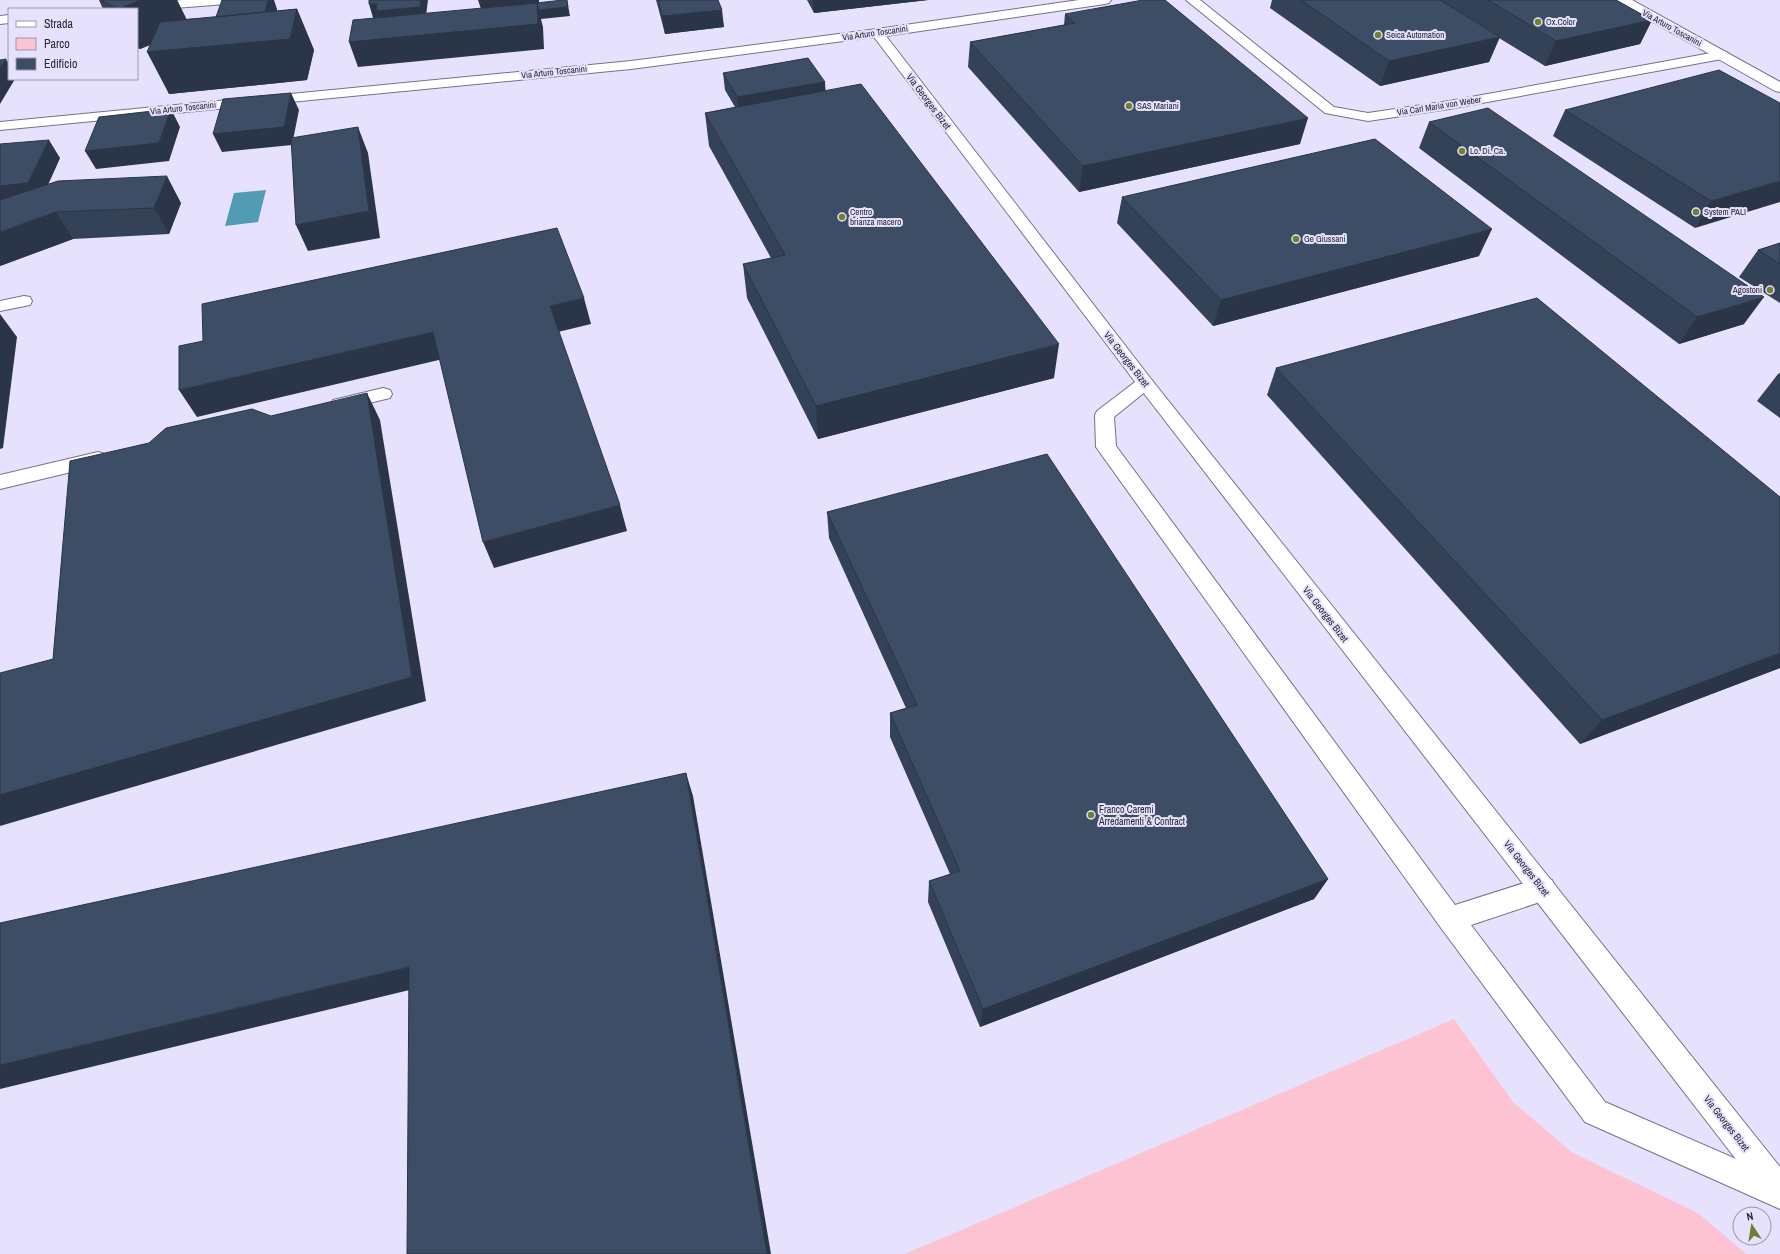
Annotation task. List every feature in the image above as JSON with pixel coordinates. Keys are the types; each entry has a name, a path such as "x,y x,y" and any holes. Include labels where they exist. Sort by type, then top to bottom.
{"street":[{"path":"134,8 226,0"},
{"path":"1011,0 1028,11"},
{"name":"Via Arturo Toscanini","path":"0,126 631,65 877,33 1105,0"},
{"name":"Via Carl Maria von Weber","path":"1192,0 1330,110 1368,117 1449,105 1722,55"},
{"name":"Via Arturo Toscanini","path":"1623,0 1780,88"},
{"name":"Via Georges Bizet","path":"877,33 1145,383 1780,1193"},
{"path":"0,306 24,301"},
{"path":"1145,383 1104,415 1106,447 1450,919 1596,1112 1780,1193"},
{"path":"322,408 383,394"},
{"path":"0,482 115,456"},
{"path":"1450,919 1543,889"}],"green space":[{"path":"1454,1019 1514,1103 1573,1153 1698,1213 1732,1242 1732,1246 1737,1246 1746,1254 905,1254"}],"water":[{"path":"266,190 258,222 225,226 234,193"}],"building":[{"path":"100,0 141,0 121,8 117,8"},
{"path":"222,0 268,0 265,12 216,17"},
{"path":"369,0 421,0 420,7 376,11 377,3 369,4"},
{"path":"567,0 568,7 539,10 536,3"},
{"path":"658,0 718,0 722,10 662,16"},
{"name":"SAS Mariani","path":"1143,0 1165,0 1308,118 1083,166 970,42 1075,23 1065,14"},
{"path":"1301,0 1440,0 1500,37 1389,61"},
{"path":"1488,0 1616,0 1652,20 1556,41"},
{"path":"537,3 538,24 349,42 353,20"},
{"path":"297,9 290,39 147,52 160,22"},
{"path":"808,58 825,82 737,97 723,73"},
{"path":"6,59 0,68 0,60"},
{"path":"1719,70 1780,103 1780,181 1711,201 1565,110"},
{"name":"Centro brianza macero","path":"861,84 1059,344 816,406 743,264 785,255 705,113"},
{"path":"291,93 284,127 213,134 223,99"},
{"path":"1488,108 1764,297 1697,317 1429,122"},
{"path":"171,109 159,143 85,151 99,117"},
{"path":"358,127 369,211 296,225 291,138"},
{"name":"Ge Giussani","path":"1375,139 1492,229 1221,300 1122,197"},
{"path":"49,140 28,183 0,186 0,144"},
{"path":"167,176 154,208 56,212 0,232 0,200 58,181"},
{"path":"557,228 584,298 550,306 620,505 483,542 433,332 179,390 179,346 203,341 202,304"},
{"path":"1780,243 1780,264 1758,250"},
{"path":"1537,298 1780,497 1780,653 1602,720 1276,368"},
{"path":"367,393 412,677 0,795 0,673 53,659 70,461 149,443 166,428 252,409 271,416"},
{"name":"Franco Caremi Arredamenti & Contract","path":"1047,454 1328,879 983,1009 929,881 960,871 890,713 917,705 827,512"},
{"path":"686,773 767,1254 407,1254 409,967 0,1065 0,923"}],"place":[{"name":"Ox.Color","path":"1538,22"},
{"name":"Seica Automation","path":"1378,35"},
{"name":"SAS Mariani","path":"1129,106"},
{"name":"Lo. Di. Ca.","path":"1462,151"},
{"name":"System PALI","path":"1696,212"},
{"name":"Centro brianza macero","path":"842,217"},
{"name":"Ge Giussani","path":"1296,239"},
{"name":"Agostoni","path":"1770,290"},
{"name":"Franco Caremi Arredamenti & Contract","path":"1091,815"}]}
